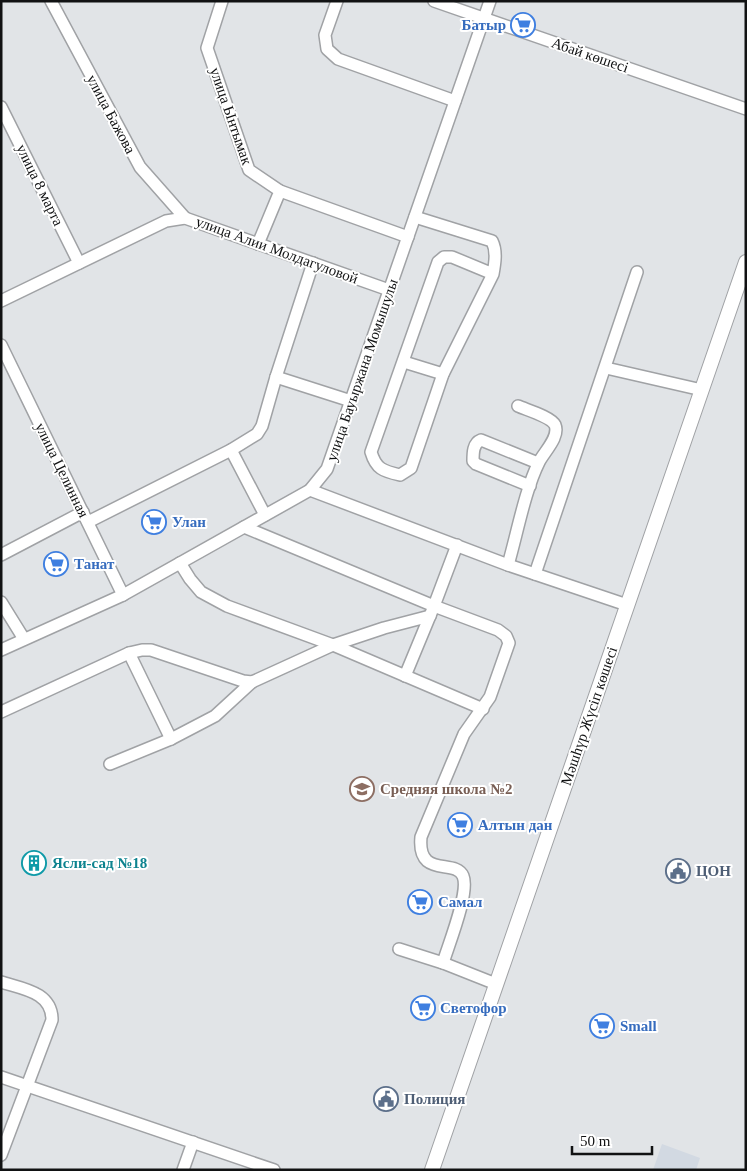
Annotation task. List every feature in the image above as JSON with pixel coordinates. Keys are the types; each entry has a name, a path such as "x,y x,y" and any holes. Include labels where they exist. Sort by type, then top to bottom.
{"main road":[{"name":"Мәшһүр Жүсіп көшесі","path":"432,1170 746,262"}],"street":[{"name":"улица Бажова","path":"51,1 140,167 185,218"},
{"name":"улица Ынтымак","path":"222,1 207,48 249,170 280,190 408,237"},
{"path":"337,1 325,35 327,49 338,59 455,101"},
{"name":"Абай көшесі","path":"434,1 746,109"},
{"name":"улица Бауыржана Момышулы","path":"1,650 123,595 310,490 327,469 490,1"},
{"name":"улица 8 марта","path":"1,107 79,263"},
{"path":"258,244 280,190"},
{"path":"415,217 492,241 495,247 495,264 493,274 443,374 411,468 400,476 383,471 374,462 371,452 438,262 444,257 452,257 493,274"},
{"name":"улица Алии Молдагуловой","path":"1,301 166,221 185,218 389,290"},
{"path":"1,555 230,450 257,434 262,426 276,377 314,263"},
{"path":"535,574 637,272"},
{"name":"улица Целинная","path":"1,345 123,595"},
{"path":"404,362 443,374"},
{"path":"606,368 702,390"},
{"path":"276,377 351,400"},
{"path":"508,565 538,463 556,434 556,427 552,420 518,406"},
{"path":"530,486 476,464 473,460 473,450 478,441 481,440 538,463"},
{"path":"230,450 265,515"},
{"path":"310,490 508,565 627,605"},
{"path":"244,527 432,611 498,630 506,636 509,643 490,697 464,734 421,837 420,850 425,859 439,867 456,870 462,875 464,884 463,899 442,964"},
{"path":"405,676 457,545"},
{"path":"180,563 201,592 227,606 333,646 483,709"},
{"path":"1,602 24,640"},
{"path":"110,764 171,739 216,716 252,682 333,646 432,611"},
{"path":"1,712 129,653 142,650 151,650 243,681 252,682"},
{"path":"129,653 171,739"},
{"path":"399,949 496,984"},
{"path":"1,982 34,992 45,1000 52,1010 52,1020 1,1155"},
{"path":"1,1077 274,1170"},
{"path":"183,1170 193,1142"}],"shaded area":[{"path":"662,1144 700,1158 696,1170 653,1170"}],"place":[{"name":"Батыр","path":"523,25"},
{"name":"Улан","path":"154,522"},
{"name":"Танат","path":"56,564"},
{"name":"Средняя школа №2","path":"362,789"},
{"name":"Алтын дан","path":"460,825"},
{"name":"Ясли-сад №18","path":"34,863"},
{"name":"ЦОН","path":"678,871"},
{"name":"Самал","path":"420,902"},
{"name":"Светофор","path":"423,1008"},
{"name":"Small","path":"602,1026"},
{"name":"Полиция","path":"386,1099"}]}
